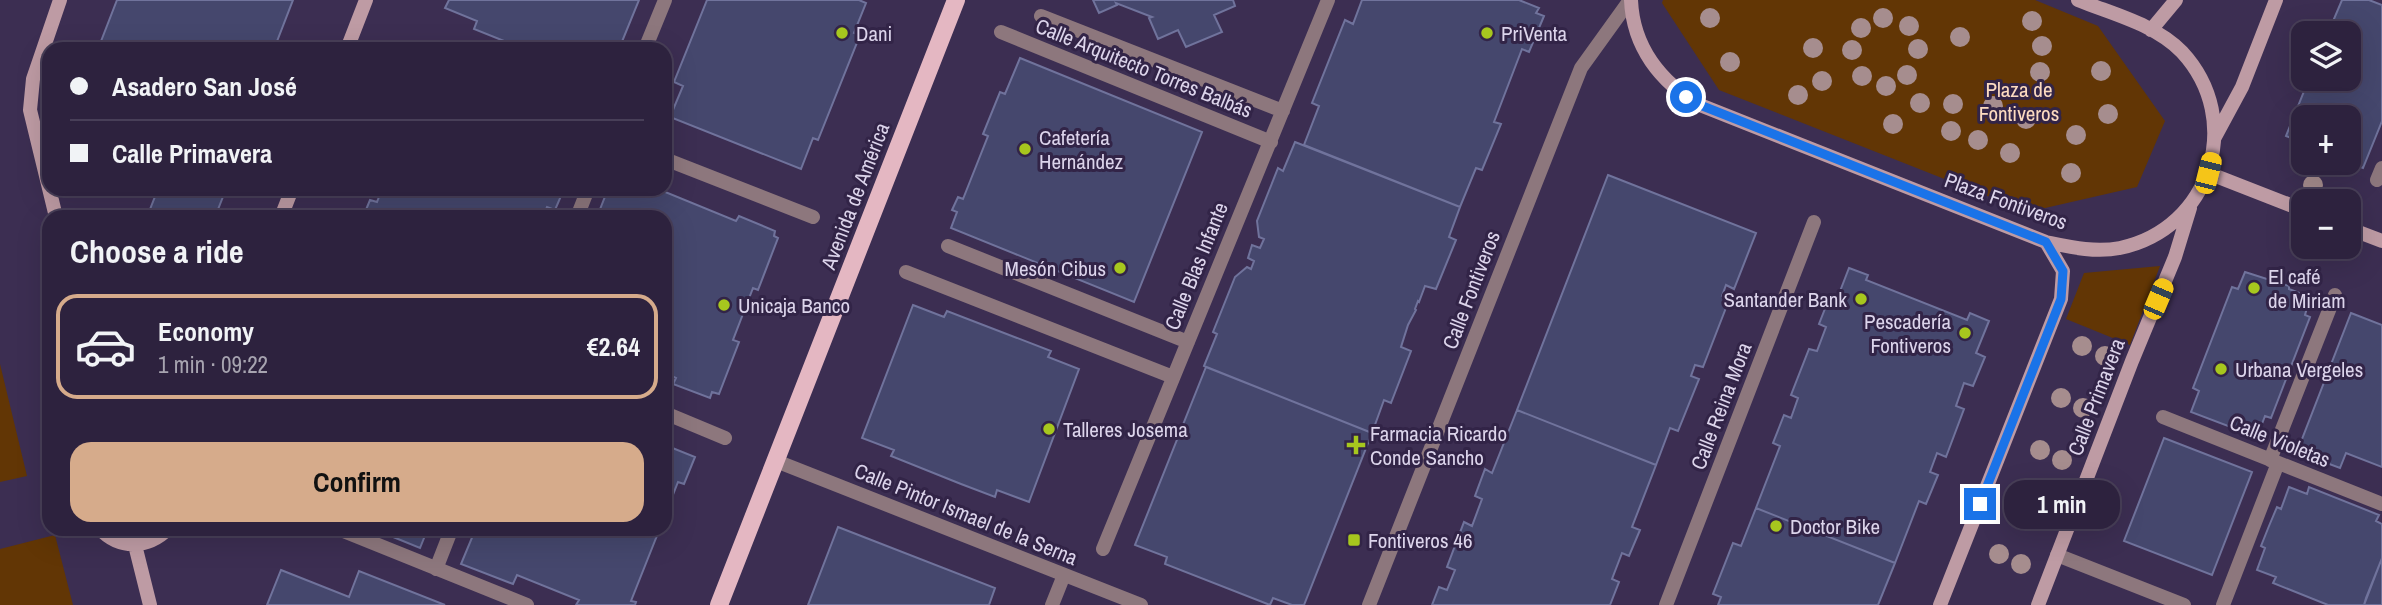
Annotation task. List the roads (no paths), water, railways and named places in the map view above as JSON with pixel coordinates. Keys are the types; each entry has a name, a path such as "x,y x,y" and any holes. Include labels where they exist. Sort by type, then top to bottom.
{"main road":[{"path":"46,42 60,0"},
{"path":"350,42 366,0"},
{"name":"Avenida de América","path":"719,605 956,0"},
{"name":"Plaza Fontiveros","path":"1631,0 1634,24 1651,63 1673,87 1700,105 2046,242 2085,249 2119,248 2159,233 2191,204 2208,173 2214,138 2212,107 2201,78 2180,50 2151,30 2078,0"},
{"path":"2151,30 2176,0"},
{"path":"2214,138 2242,87 2276,0"},
{"path":"42,53 33,79 30,110 42,159"},
{"path":"2208,173 2291,205"},
{"name":"Calle Primavera","path":"2038,605 2175,257 2191,204"},
{"path":"2361,233 2382,241"},
{"path":"1940,605 2061,299 2063,271 2046,242"},
{"path":"106,536 120,543 135,545 149,543 161,536"},
{"path":"135,545 150,605"}],"street":[{"path":"648,42 665,0"},
{"name":"Calle Blas Infante","path":"1103,549 1328,0"},
{"name":"Calle Fontiveros","path":"1369,605 1581,68 1631,0"},
{"name":"Calle Arquitecto Torres Balbás","path":"1041,16 1283,111"},
{"name":"Calle Arquitecto Torres Balbás","path":"1001,32 1270,142"},
{"path":"672,162 813,218"},
{"name":"Calle Reina Mora","path":"1667,605 1814,222"},
{"path":"948,246 1188,342"},
{"path":"906,272 1173,377"},
{"path":"2223,605 2335,295"},
{"path":"672,417 725,438"},
{"name":"Calle Violetas","path":"2163,417 2382,504"},
{"name":"Calle Pintor Ismael de la Serna","path":"776,461 1141,605"},
{"path":"356,536 527,605"},
{"path":"436,569 449,536"},
{"path":"2057,555 2184,605"},
{"path":"1052,605 1064,575"}],"place":[{"name":"Dani","path":"842,33"},
{"name":"PriVenta","path":"1487,33"},
{"name":"Cafetería Hernández","path":"1025,149"},
{"name":"Mesón Cibus","path":"1120,268"},
{"name":"El café de Miriam","path":"2254,288"},
{"name":"Santander Bank","path":"1861,299"},
{"name":"Unicaja Banco","path":"724,305"},
{"name":"Pescadería Fontiveros","path":"1965,333"},
{"name":"Urbana Vergeles","path":"2221,369"},
{"name":"Talleres Josema","path":"1049,429"},
{"name":"Farmacia Ricardo Conde Sancho","path":"1356,445"},
{"name":"Doctor Bike","path":"1776,526"},
{"name":"Fontiveros 46","path":"1354,540"}],"park label":[{"name":"Plaza de Fontiveros","path":"2019,101"}]}
